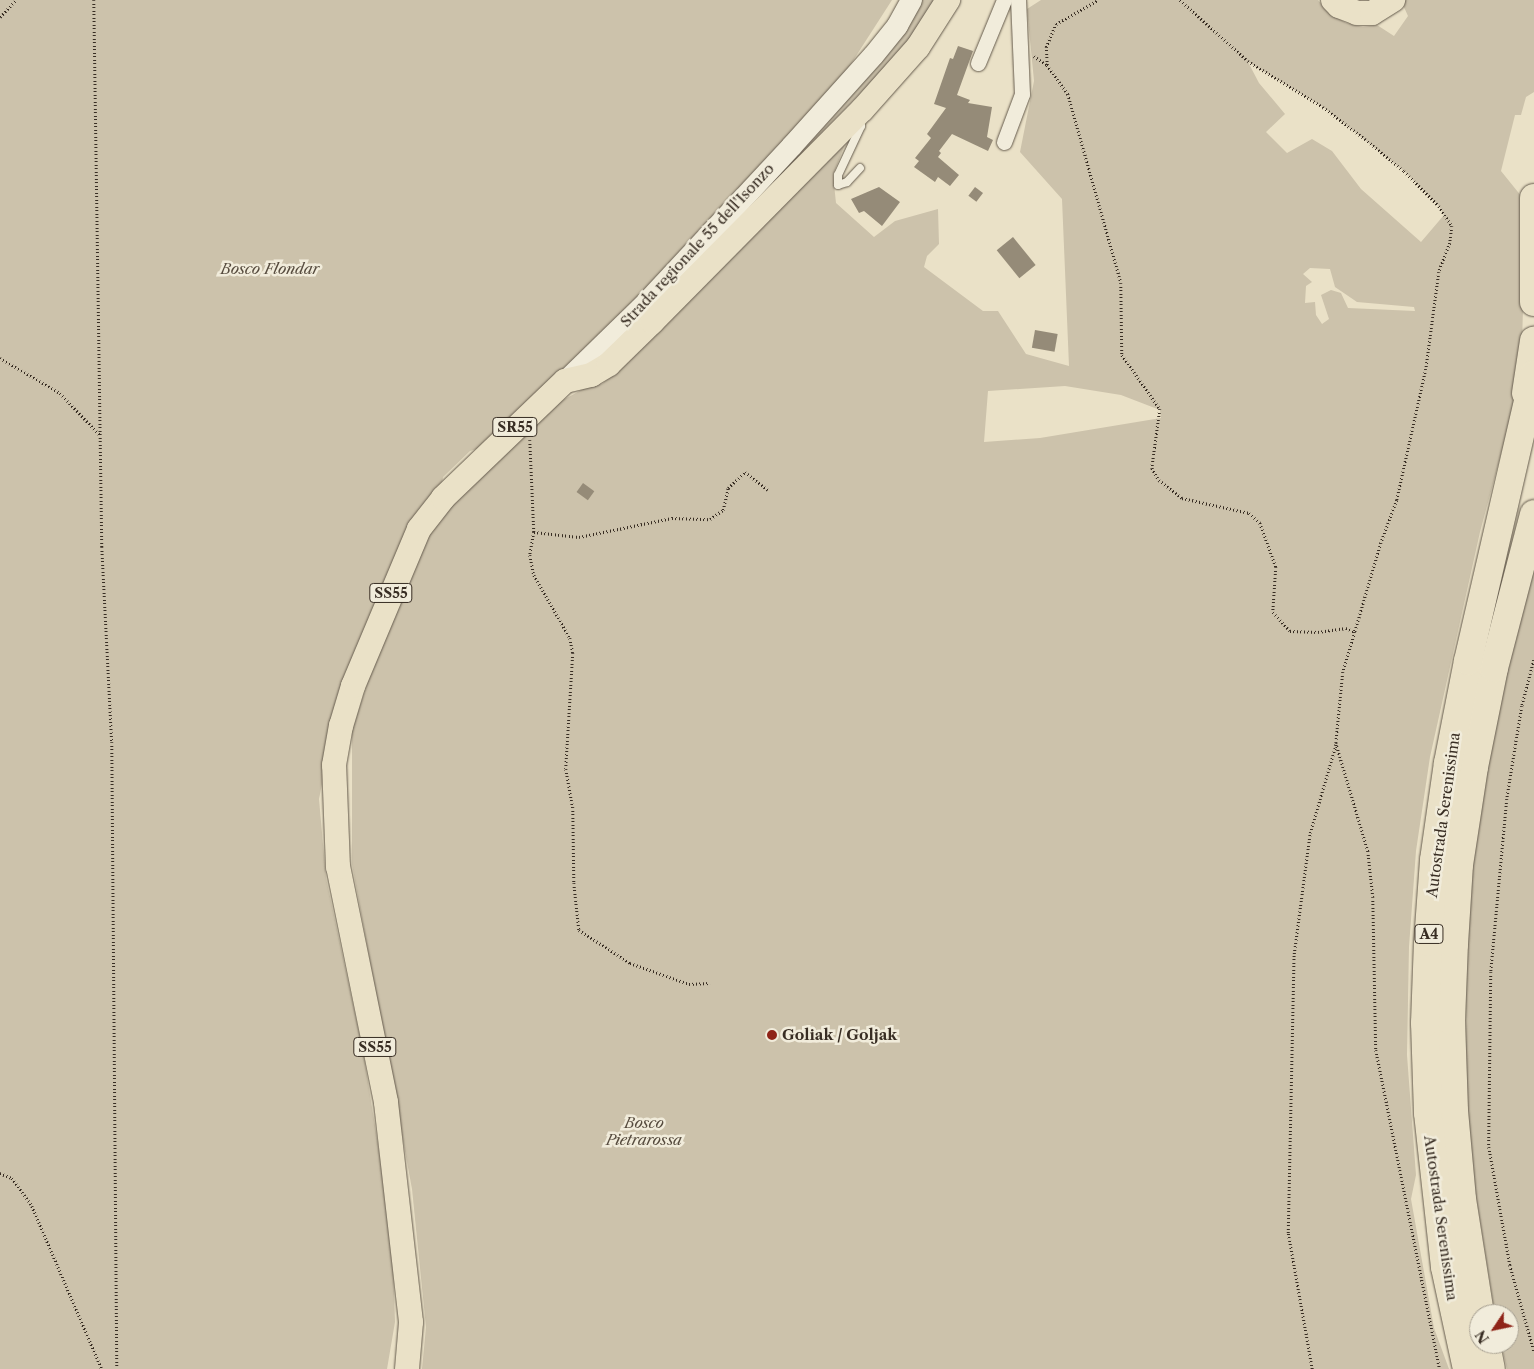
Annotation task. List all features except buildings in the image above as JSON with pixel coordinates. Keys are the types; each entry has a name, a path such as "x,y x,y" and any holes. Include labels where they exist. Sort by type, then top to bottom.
{"highway":[{"path":"1534,198 1534,302"},
{"path":"1506,502 1534,341"},
{"name":"A4","path":"1506,502 1534,375"},
{"path":"1506,502 1534,406"},
{"path":"1506,502 1534,418"},
{"name":"Autostrada Serenissima","path":"1467,1369 1445,1266 1428,1113 1425,1023 1428,942 1434,860 1448,763 1468,661 1506,502"},
{"name":"Autostrada Serenissima","path":"1478,1304 1462,1199 1454,1111 1454,944 1459,865 1474,767 1494,668 1534,514"},
{"path":"1488,1354 1492,1369"}],"main road":[{"name":"Strada regionale 55 dell'Isonzo","path":"465,475 646,302 873,55 897,25 911,0"},
{"path":"565,381 591,374 609,364 857,115 918,47 948,0"},
{"path":"1332,0 1339,6 1356,12 1372,14 1393,0"},
{"name":"SS55","path":"407,1369 411,1322 386,1102 338,867 334,765 341,726 353,686 402,564 430,514 465,475"}],"street":[{"path":"978,63 1004,0"},
{"path":"1004,142 1022,94 1018,0"}],"lane":[{"path":"857,115 861,126 838,175 838,186 847,182 860,168"}],"path":[{"path":"0,17 16,0"},
{"path":"94,0 102,437 102,547 112,742 117,1369"},
{"path":"1047,65 1046,47 1056,24 1098,0"},
{"path":"1180,0 1248,61 1323,107 1378,150 1438,206 1452,226 1450,243 1439,272 1426,369 1397,500 1343,672 1336,743 1310,833 1294,954 1288,1233 1312,1369"},
{"path":"1020,47 1047,65 1068,94 1122,283 1122,355 1160,409 1152,468 1159,480 1182,498 1249,513 1260,523 1276,567 1273,612 1290,631 1318,632 1346,628 1355,632"},
{"path":"0,358 60,393 102,437"},
{"path":"529,414 534,532 530,555 534,575 570,638 573,654 566,769 573,807 574,882 579,930 630,963 689,984 710,983"},
{"path":"534,532 579,537 672,518 710,519 723,510 728,488 745,472 768,490"},
{"path":"1534,660 1522,706 1507,799 1494,934 1491,972 1489,1147 1510,1265 1534,1351"},
{"path":"1336,743 1368,851 1372,896 1376,1050 1440,1369"},
{"path":"0,1173 12,1178 32,1206 102,1369"}],"green space":[{"name":"Bosco Flondar","path":"0,0 892,0 838,84 659,277 483,447 470,451 443,477 441,489 403,540 394,558 339,700 319,799 326,878 363,1051 392,1232 395,1322 387,1369 0,1369"},
{"path":"922,0 937,0 924,23 878,75 663,295 911,21"},
{"name":"Bosco Pietrarossa","path":"1041,0 1318,0 1330,14 1346,23 1363,27 1377,25 1394,36 1408,16 1403,5 1406,0 1534,0 1534,92 1526,97 1521,115 1515,115 1501,171 1526,202 1522,344 1514,406 1480,532 1430,757 1416,851 1409,947 1407,1055 1416,1175 1411,1199 1434,1328 1449,1369 422,1369 426,1327 412,1189 352,864 352,730 375,660 406,579 434,525 468,486 554,405 585,388 602,384 614,374 849,134 833,175 836,203 874,237 895,221 938,209 939,244 927,256 924,267 983,311 998,311 1026,354 1069,366 1062,199 1020,152 1034,81 1027,9","holes":["1248,62 1323,107 1404,171 1439,206 1444,215 1421,242 1361,189 1332,151 1312,139 1287,153 1266,132 1285,114 1259,83","1310,268 1330,269 1335,287 1357,302 1414,307 1415,311 1348,308 1341,293 1331,290 1321,295 1329,319 1322,324 1316,315 1315,302 1305,303 1306,286 1312,282 1303,274","1065,386 1121,395 1160,410 1161,418 1040,438 984,442 988,391"]},
{"path":"1534,558 1534,1369 1507,1369 1503,1354 1519,1354 1519,1304 1493,1304 1472,1171 1466,1074 1466,944 1474,832 1490,745"}],"place":[{"name":"Goliak / Goljak","path":"772,1035"}]}
